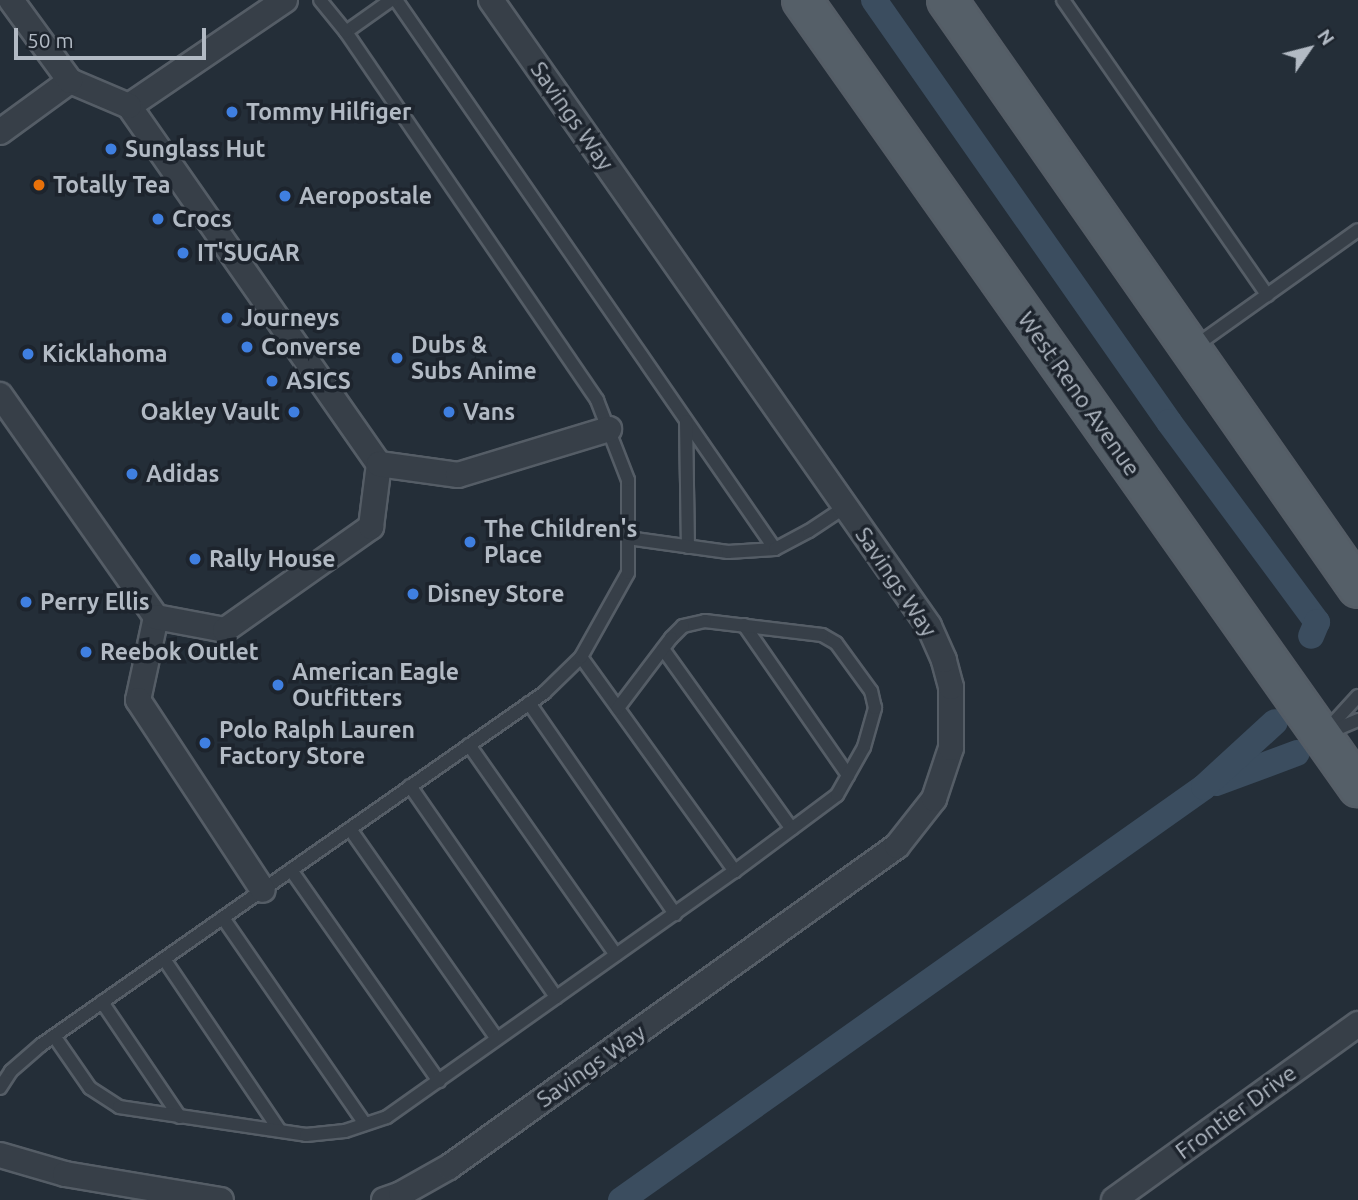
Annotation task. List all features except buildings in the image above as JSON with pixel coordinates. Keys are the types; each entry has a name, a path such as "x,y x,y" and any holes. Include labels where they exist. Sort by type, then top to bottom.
{"main road":[{"name":"West Reno Avenue","path":"802,0 1358,787"},
{"path":"947,0 1358,588"}],"street":[{"path":"0,395 156,617 225,630 371,527 379,464 129,106 70,81 11,0"},
{"path":"129,106 285,0"},
{"name":"Savings Way","path":"384,1200 449,1167 874,864 916,826 934,799 951,748 951,687 944,660 929,626 491,0"},
{"path":"0,132 70,81"},
{"path":"379,464 458,475 609,429"},
{"path":"156,617 138,700 263,890"},
{"name":"Frontier Drive","path":"1114,1200 1358,1024"},
{"path":"0,1155 65,1174 221,1200"}],"lane":[{"path":"0,1088 19,1063 54,1036 529,703 581,657 628,573 628,480 597,400 346,32 320,0"},
{"path":"346,32 391,0"},
{"path":"396,0 775,549"},
{"path":"1063,0 1267,295"},
{"path":"1190,349 1358,230"},
{"path":"687,420 688,547"},
{"path":"628,538 728,552 775,549 845,507"},
{"path":"54,1036 90,1088 119,1107 306,1135 345,1131 387,1117 675,914 837,795 864,747 876,708 871,691 836,643 822,635 705,621 683,626 618,708"},
{"path":"744,625 848,775"},
{"path":"663,649 792,829"},
{"path":"581,657 735,871"},
{"path":"1321,735 1358,696"},
{"path":"529,703 675,914"},
{"path":"1321,735 1358,720"},
{"path":"469,745 616,955"},
{"path":"411,786 556,997"},
{"path":"350,829 497,1039"},
{"path":"291,870 439,1080"},
{"path":"223,918 366,1124"},
{"path":"164,959 279,1131"},
{"path":"102,1002 180,1116"}],"waterway":[{"path":"874,0 1169,422 1317,622 1311,636"},
{"path":"621,1200 1204,787 1275,722"},
{"path":"1216,783 1297,753"}],"place":[{"name":"Tommy Hilfiger","path":"232,112"},
{"name":"Sunglass Hut","path":"111,149"},
{"name":"Totally Tea","path":"39,185"},
{"name":"Aeropostale","path":"285,196"},
{"name":"Crocs","path":"158,219"},
{"name":"IT'SUGAR","path":"183,253"},
{"name":"Journeys","path":"227,318"},
{"name":"Converse","path":"247,347"},
{"name":"Kicklahoma","path":"28,354"},
{"name":"Dubs & Subs Anime","path":"397,358"},
{"name":"ASICS","path":"272,381"},
{"name":"Oakley Vault","path":"294,412"},
{"name":"Vans","path":"449,412"},
{"name":"Adidas","path":"132,474"},
{"name":"The Children's Place","path":"470,542"},
{"name":"Rally House","path":"195,559"},
{"name":"Disney Store","path":"413,594"},
{"name":"Perry Ellis","path":"26,602"},
{"name":"Reebok Outlet","path":"86,652"},
{"name":"American Eagle Outfitters","path":"278,685"},
{"name":"Polo Ralph Lauren Factory Store","path":"205,743"}]}
